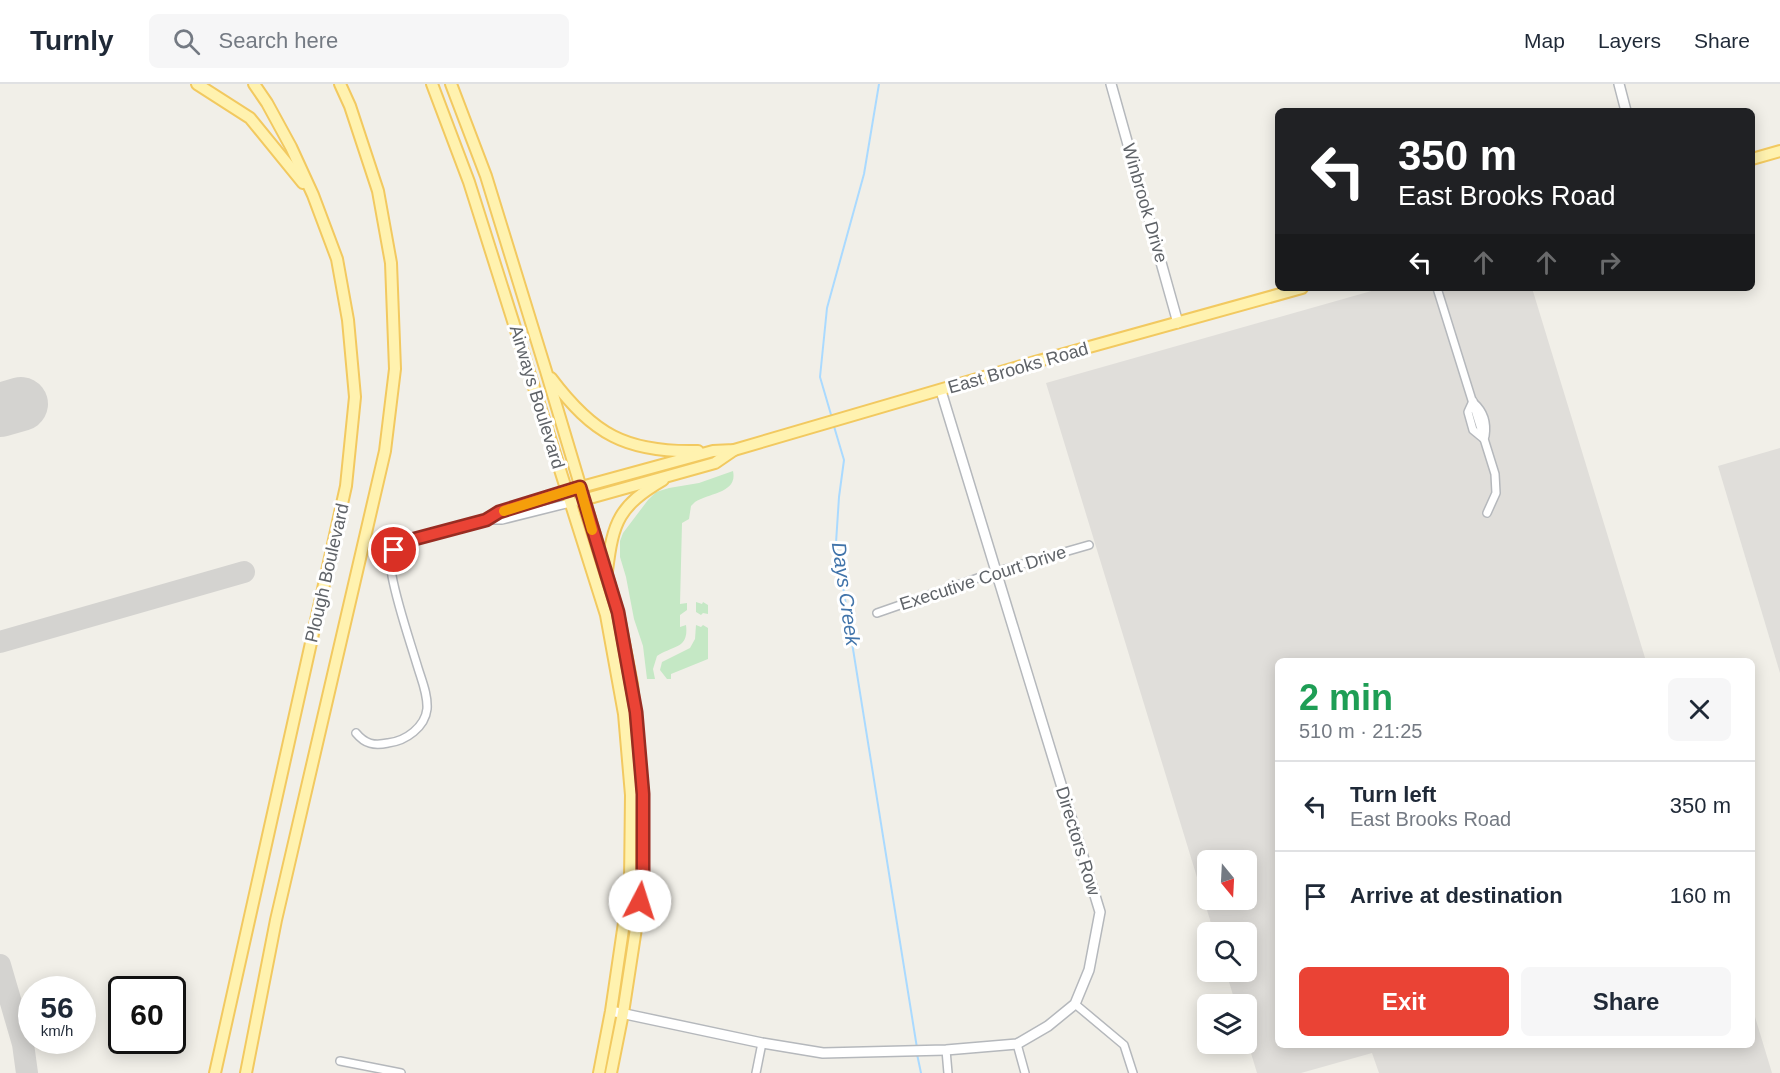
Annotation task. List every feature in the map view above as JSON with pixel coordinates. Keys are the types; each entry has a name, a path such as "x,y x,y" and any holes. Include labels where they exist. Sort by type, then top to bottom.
{"main road":[{"path":"197,84 250,118 313,195"},
{"name":"Plough Boulevard","path":"216,1070 346,486 355,397 348,320 337,259 313,195 291,147 254,84"},
{"name":"Plough Boulevard","path":"246,1073 276,920 385,451 395,369 391,263 378,191 350,106 340,84"},
{"name":"Airways Boulevard","path":"432,84 469,182 609,628 624,714 631,795 630,882 611,1011 599,1073"},
{"name":"Airways Boulevard","path":"451,84 486,176 607,577 621,625 636,712 643,794 643,883 623,1013 611,1073"},
{"path":"1755,158 1780,151"},
{"name":"East Brooks Road","path":"567,492 713,451 734,450 1053,357 1291,291"},
{"path":"546,371 580,413 592,424 619,439 633,445 665,451 713,451"},
{"name":"East Brooks Road","path":"570,503 716,463 734,450"},
{"path":"607,577 612,536 621,515 640,494 670,477"},
{"path":"609,628 621,625"}],"street":[{"name":"Winbrook Drive","path":"1111,84 1178,323"},
{"path":"1619,84 1625,108"},
{"path":"1438,291 1473,401 1480,408 1486,426 1485,440 1497,483 1493,502 1487,513"},
{"name":"Directors Row","path":"611,1011 762,1043 823,1053 946,1050 1017,1044 1048,1026 1075,1004 1089,970 1100,912 941,391"},
{"path":"1473,401 1468,411 1473,430 1485,440"},
{"name":"East Brooks Road","path":"486,520 499,512 567,492"},
{"name":"East Brooks Road","path":"356,733 367,743 383,744 401,740 419,726 427,711 426,696 392,576 394,550 407,541 486,520 502,520 570,503"},
{"name":"Executive Court Drive","path":"877,613 995,572 1089,545"},
{"path":"1075,1004 1124,1045 1133,1073"},
{"path":"756,1073 762,1043"},
{"path":"1017,1044 1024,1073"},
{"path":"946,1050 948,1073"},
{"path":"340,1061 372,1070 401,1073"}],"shaded area":[{"path":"1371,291 1533,291 1645,658 1275,658 1275,1048 1755,1048 1755,1017 1772,1073 1379,1073 1372,1053 1301,1073 1257,1073 1251,1054 1257,1054 1257,994 1233,994 1229,982 1257,982 1257,922 1211,922 1207,910 1257,910 1257,850 1197,850 1197,877 1046,383"},
{"path":"1780,448 1780,673 1718,466"}],"green space":[{"path":"733,471 731,484 695,502 691,506 689,519 682,523 680,604 687,603 687,610 680,615 680,627 686,625 685,638 679,645 657,656 653,669 655,679 647,679 643,646 634,619 620,557 620,541 623,533 656,492 699,483"},
{"path":"696,602 708,605 708,614 701,615 696,612"},
{"path":"696,625 708,628 708,659 671,674 671,679 667,679 660,670 662,662 690,648 695,639"}],"waterway":[{"name":"Days Creek","path":"832,418 820,377 827,308 864,174 879,84"},
{"name":"Days Creek","path":"833,423 844,460 836,543 917,1048"},
{"name":"Days Creek","path":"917,1054 921,1073"}],"taxiway":[{"path":"0,642 244,572"},
{"path":"0,965 23,1044 27,1073"}],"runway":[{"path":"0,410 21,404"}],"slow traffic":[{"path":"504,511 580,487 592,530"}],"route":[{"path":"394,550 407,541 486,520 499,512 580,487 618,612 636,712 643,794 643,883 640,901"}]}
